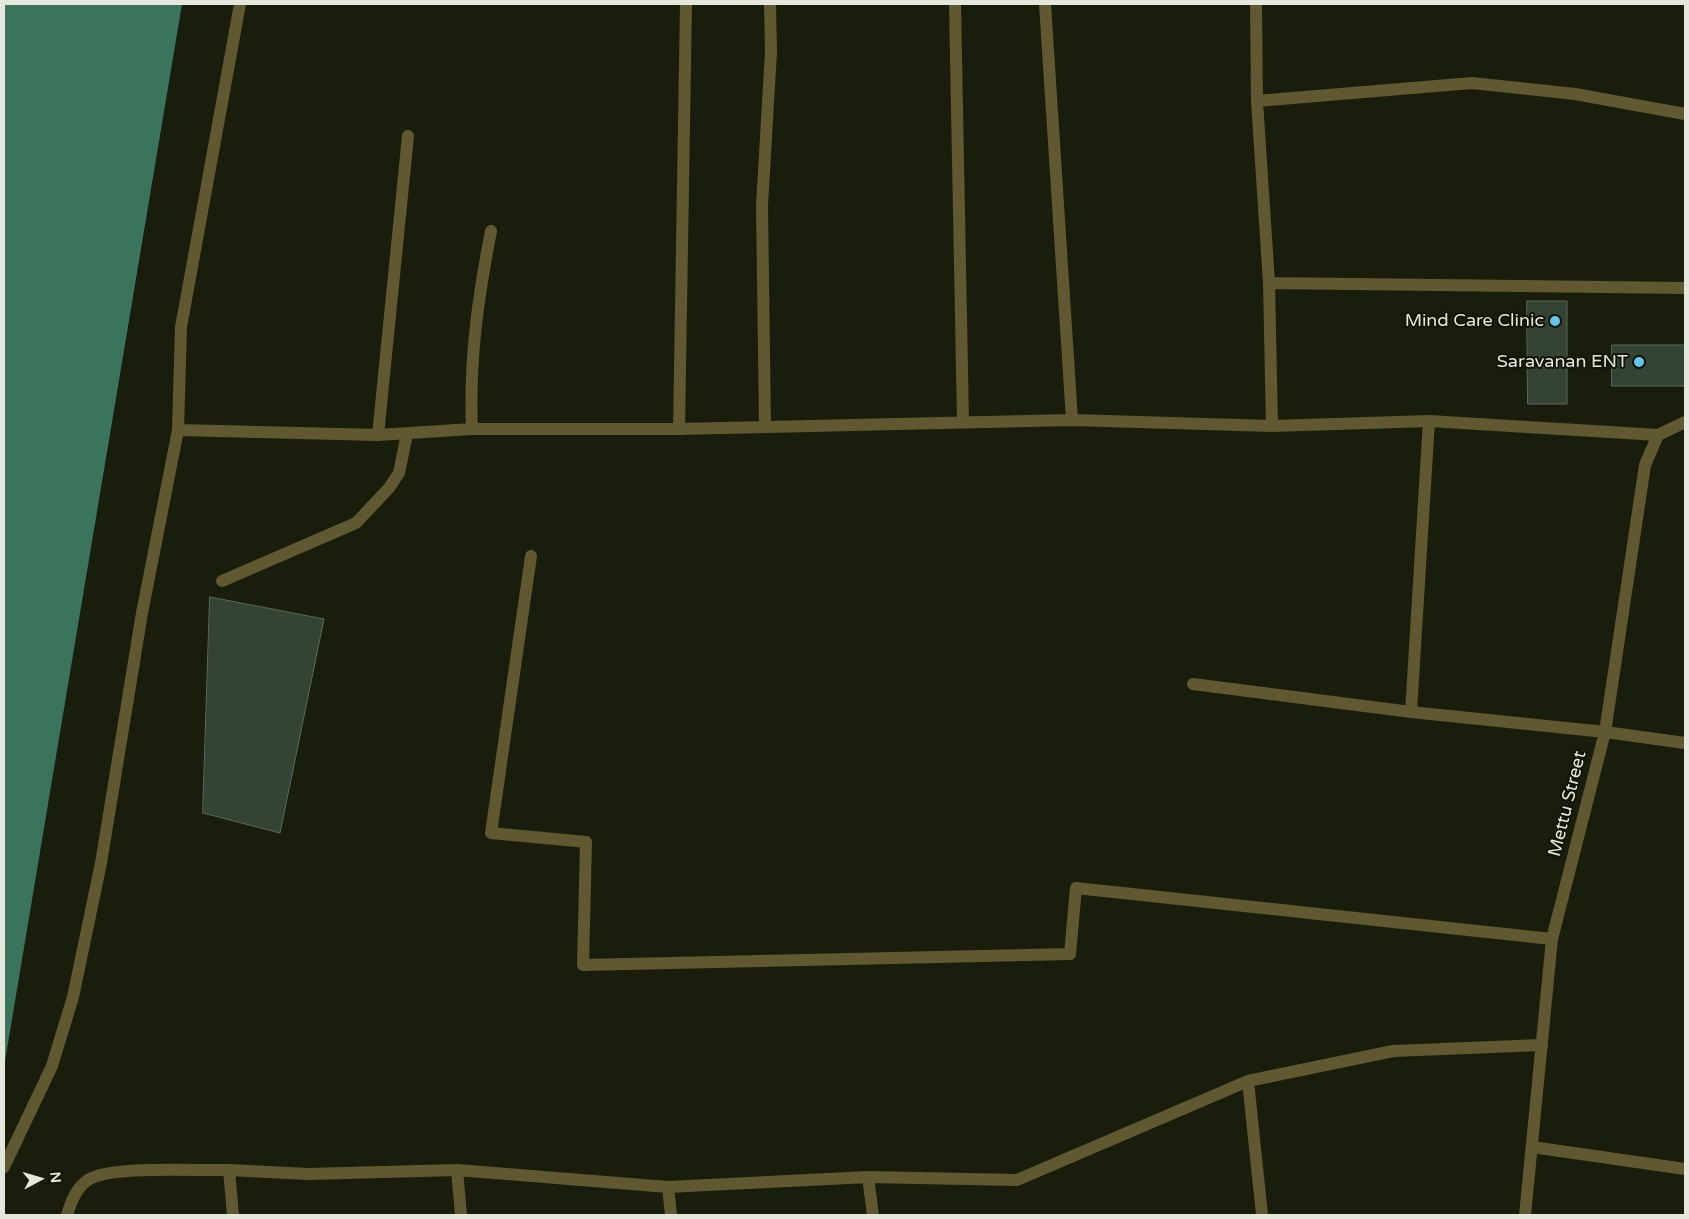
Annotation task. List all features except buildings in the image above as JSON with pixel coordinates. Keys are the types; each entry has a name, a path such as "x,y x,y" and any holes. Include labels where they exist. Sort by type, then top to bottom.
{"street":[{"path":"4,1167 52,1066 73,997 101,863 142,613 178,430 181,327 240,4"},
{"path":"679,429 686,4"},
{"path":"765,426 762,205 771,52 770,4"},
{"path":"955,4 963,422"},
{"path":"1045,4 1072,420"},
{"path":"1256,4 1257,101 1269,283 1272,426"},
{"path":"1257,101 1472,83 1575,94 1685,114"},
{"path":"378,435 408,136"},
{"path":"472,429 471,395 474,323 491,231"},
{"path":"1269,283 1685,288"},
{"path":"178,430 378,435 472,429 679,429 1072,420 1272,426 1429,421 1658,435 1685,422"},
{"path":"1410,712 1429,421"},
{"path":"222,581 356,523 389,488 399,473 407,434"},
{"name":"Mettu Street","path":"1526,1215 1552,939 1604,732 1645,465 1658,435"},
{"path":"531,556 491,833 586,842 583,965 1070,954 1076,888 1552,939"},
{"path":"1193,684 1410,712 1604,732 1685,743"},
{"path":"67,1215 72,1198 88,1180 113,1172 229,1170 308,1174 457,1170 668,1187 868,1177 1017,1180 1248,1081 1393,1051 1542,1045"},
{"path":"1248,1081 1262,1215"},
{"path":"1532,1147 1685,1169"},
{"path":"229,1170 233,1215"},
{"path":"457,1170 461,1215"},
{"path":"868,1177 873,1215"},
{"path":"668,1187 671,1215"}],"shaded area":[{"path":"4,4 182,4 4,1067"}],"place":[{"name":"Mind Care Clinic","path":"1555,321"},
{"name":"Saravanan ENT","path":"1639,362"}]}
